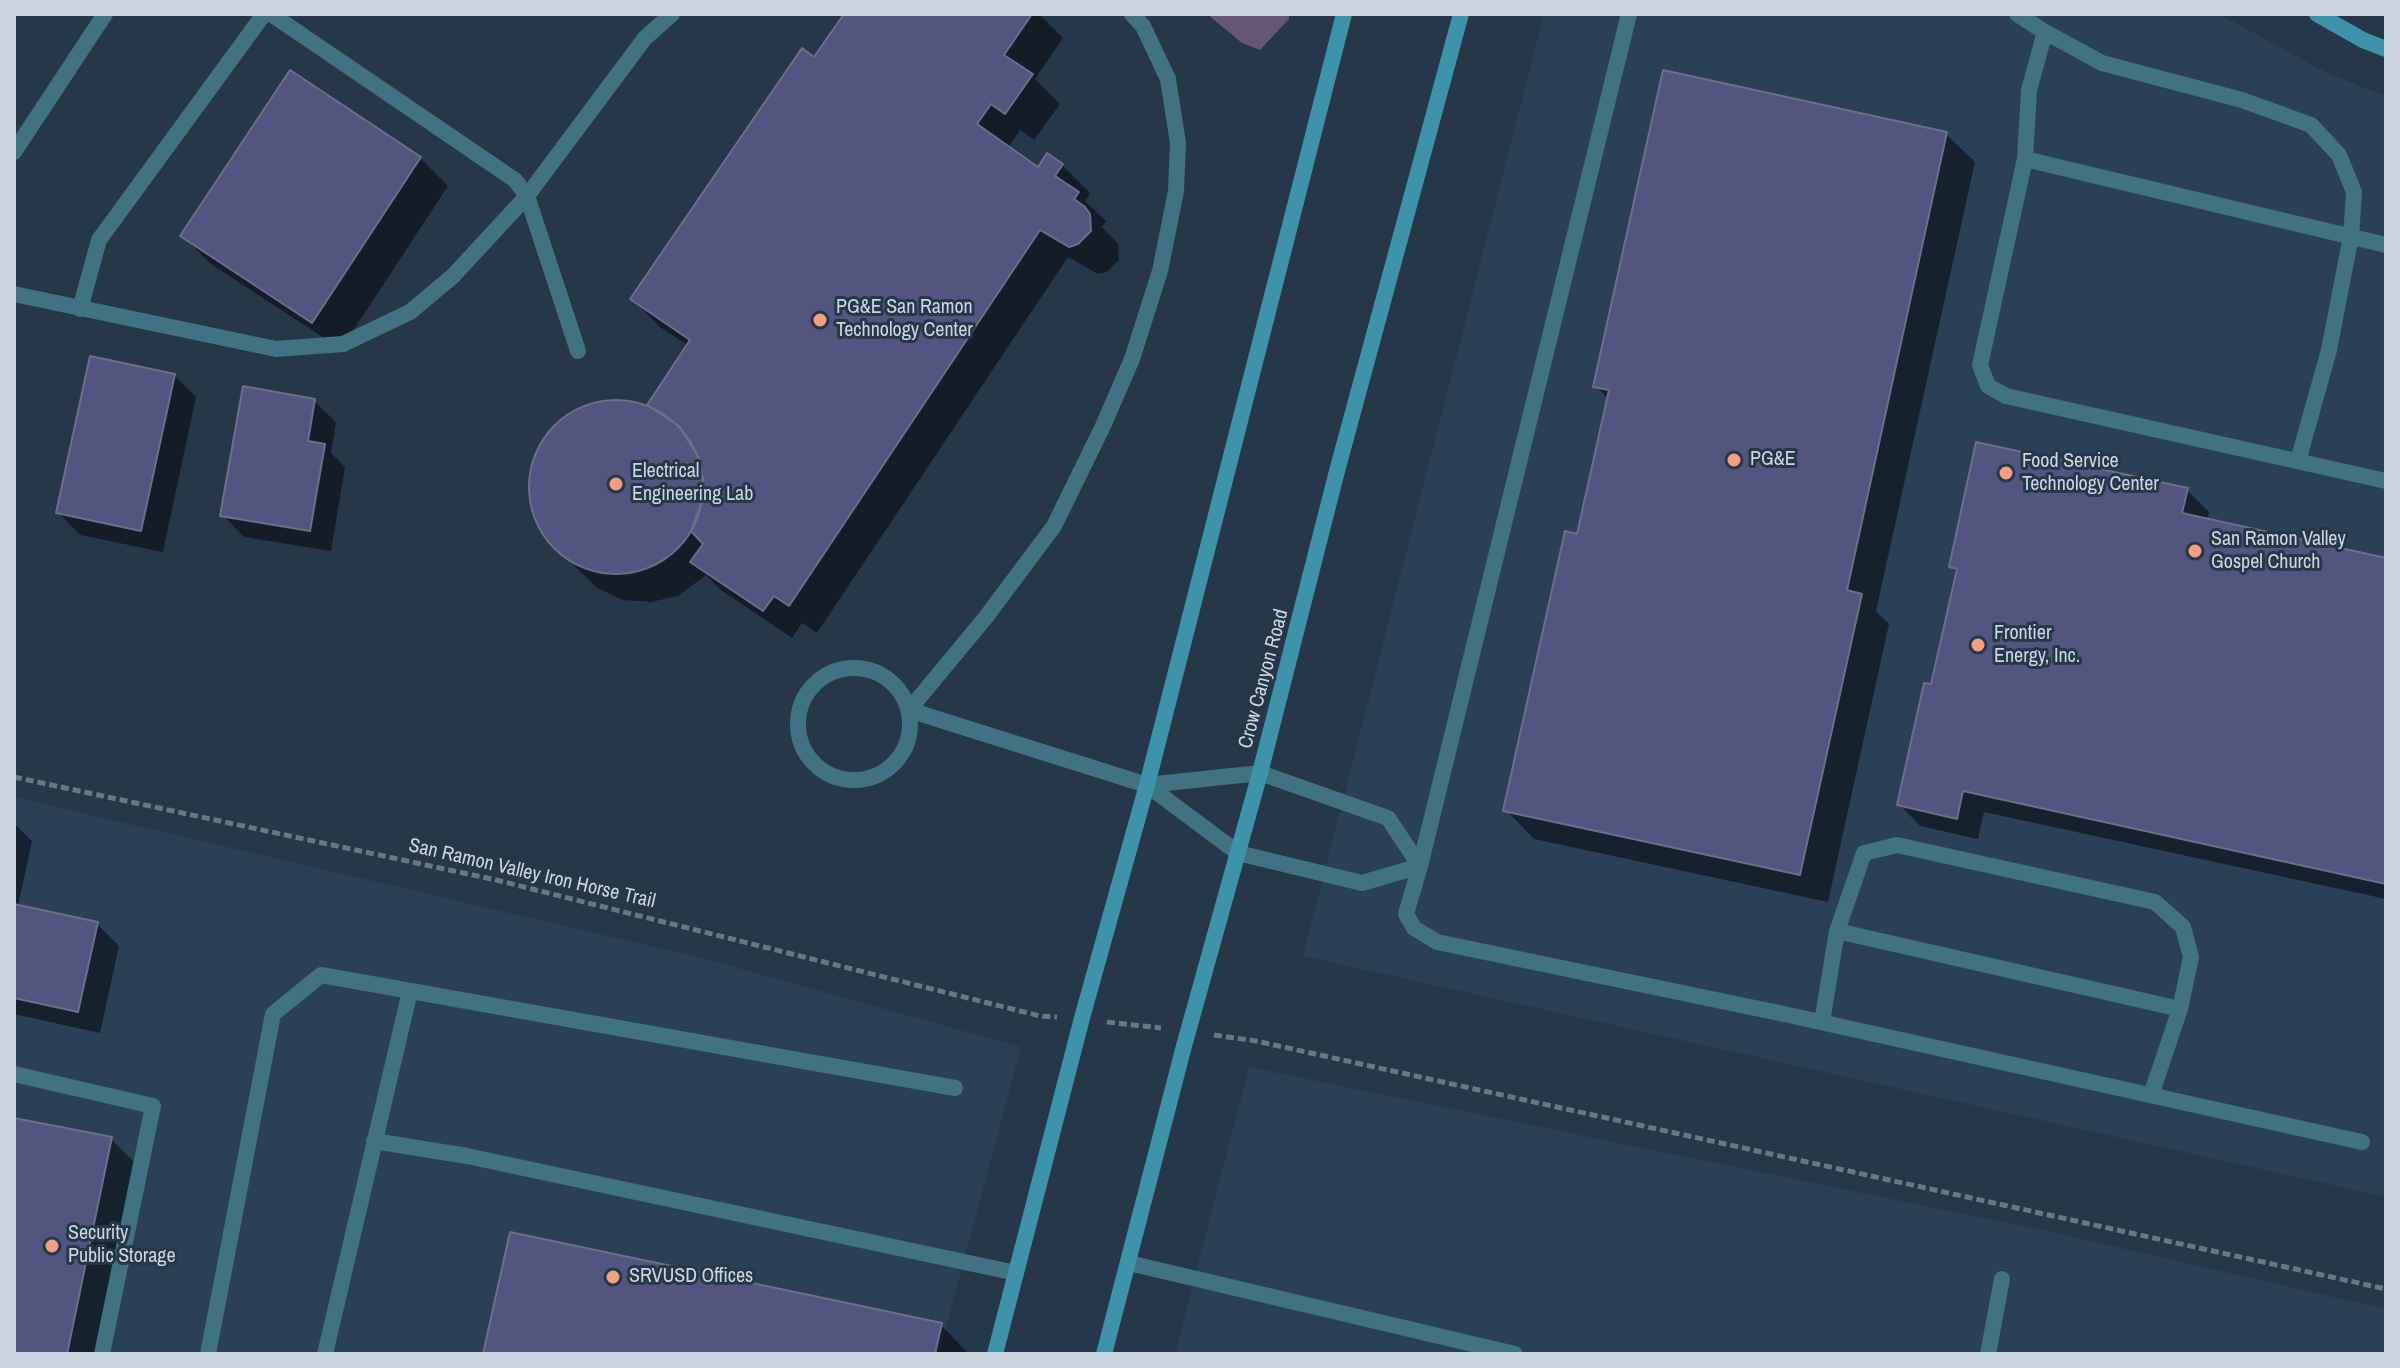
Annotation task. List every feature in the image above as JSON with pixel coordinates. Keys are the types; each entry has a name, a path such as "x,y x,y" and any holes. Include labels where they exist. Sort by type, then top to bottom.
{"main road":[{"path":"995,1354 1082,1018 1147,785 1344,14"},
{"name":"Crow Canyon Road","path":"1104,1354 1461,14"},
{"path":"2317,14 2386,49"}],"lane":[{"path":"14,152 105,14"},
{"path":"80,309 99,240 264,14"},
{"path":"271,14 515,180 527,196 578,351"},
{"path":"14,294 276,349 343,344 410,312 453,276 527,196 645,38 672,14"},
{"path":"1132,14 1143,26 1168,79 1178,143 1176,191 1151,300 1132,359 1103,426 1054,526 986,617 909,710 907,738 894,763 879,774 861,779 843,779 825,772 811,761 802,746 798,729 799,711 806,694 819,680 835,671 854,668 872,670 889,679 901,693 909,710 1147,785 1238,853 1362,883 1420,866"},
{"path":"1629,14 1406,914 1414,928 1437,942 1822,1022 2362,1142"},
{"path":"2017,14 2102,63 2242,100 2311,125 2339,155 2354,192 2351,236 2329,350 2298,461"},
{"path":"2045,32 2029,90 2025,159 1980,365 1988,386 2006,396 2386,481"},
{"path":"2025,159 2386,245"},
{"path":"1147,785 1260,773 1388,818 1420,866"},
{"path":"1822,1022 1837,931 1864,853 1897,845 2155,902 2183,927 2191,957 2180,1009 2151,1095"},
{"path":"1837,931 2180,1009"},
{"path":"208,1354 273,1014 321,975 955,1088"},
{"path":"325,1354 410,991"},
{"path":"14,1074 153,1106 102,1354"},
{"path":"374,1141 467,1156 1016,1273"},
{"path":"1129,1263 1515,1354"},
{"path":"1988,1354 2002,1279"}],"path":[{"name":"San Ramon Valley Iron Horse Trail","path":"14,777 496,880 1040,1016 1082,1018 1271,1044 2386,1289"}],"shaded area":[{"path":"1207,14 1289,14 1289,19 1260,50 1242,43"},
{"path":"1544,14 2219,14 2325,72 2386,96 2386,1197 1303,956"},
{"path":"14,797 702,958 1021,1047 939,1354 14,1354"},
{"path":"1249,1067 2047,1231 2386,1309 2386,1354 1175,1354"}],"building":[{"name":"PG&E San Ramon Technology Center","path":"844,14 1032,14 1004,55 1033,74 1005,114 991,104 977,124 1038,167 1047,153 1063,164 1055,176 1079,192 1074,199 1090,214 1091,231 1078,244 1069,247 1040,230 789,606 774,596 763,611 690,562 703,544 691,531 703,498 699,458 679,426 647,405 690,340 630,299 802,48 814,57"},
{"path":"290,70 421,157 312,323 180,236"},
{"name":"PG&E","path":"1663,70 1947,132 1847,590 1862,594 1800,875 1503,811 1565,531 1577,534 1609,390 1593,387"},
{"path":"90,356 175,374 141,531 56,513"},
{"path":"243,386 315,399 308,441 325,444 310,531 220,516"},
{"name":"Electrical Engineering Lab","path":"616,400 649,406 678,425 697,454 703,487 697,520 678,549 649,568 616,574 583,568 554,549 535,520 529,487 535,454 554,425 583,406"},
{"path":"1976,442 2188,488 2182,513 2386,558 2386,884 1963,791 1957,819 1897,805 1924,683 1931,684 1957,569 1949,567"},
{"path":"14,904 98,922 78,1012 14,998"},
{"name":"Security Public Storage","path":"14,1118 112,1137 67,1354 14,1354"},
{"name":"SRVUSD Offices","path":"510,1232 942,1323 935,1354 483,1354"}],"place":[{"name":"PG&E San Ramon Technology Center","path":"820,320"},
{"name":"PG&E","path":"1734,460"},
{"name":"Food Service Technology Center","path":"2006,473"},
{"name":"Electrical Engineering Lab","path":"616,484"},
{"name":"San Ramon Valley Gospel Church","path":"2195,551"},
{"name":"Frontier Energy, Inc.","path":"1978,645"},
{"name":"Security Public Storage","path":"52,1246"},
{"name":"SRVUSD Offices","path":"613,1277"}]}
